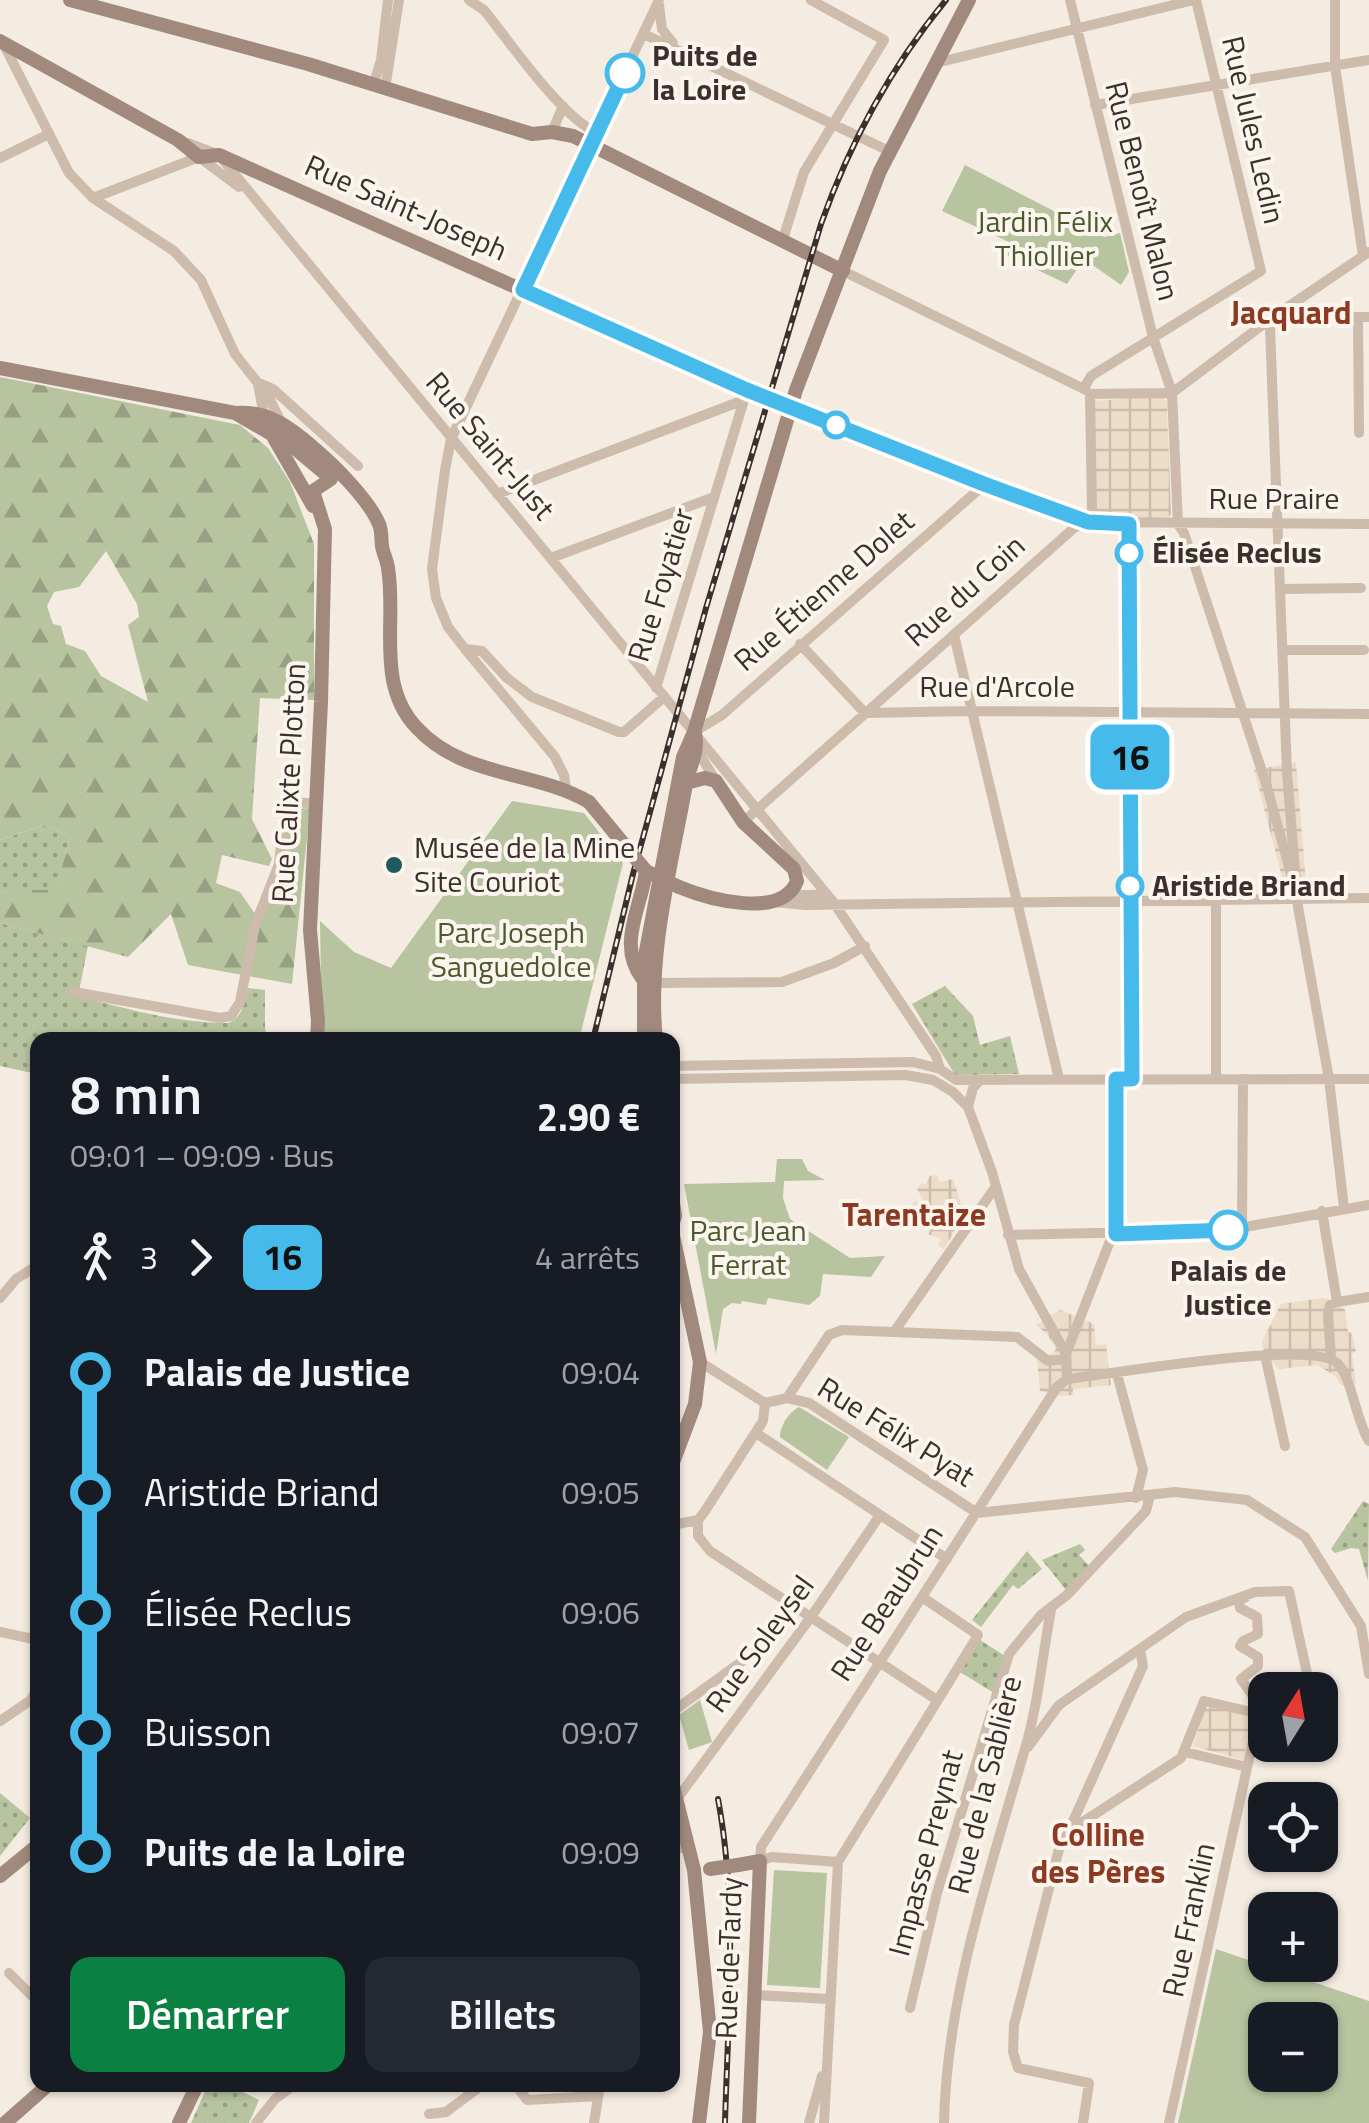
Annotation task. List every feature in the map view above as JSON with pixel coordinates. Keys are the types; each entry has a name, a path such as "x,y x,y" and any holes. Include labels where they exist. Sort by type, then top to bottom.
{"main road":[{"path":"70,0 157,21 532,134 552,132 594,138 843,271"},
{"path":"645,1032 670,815 683,757 694,732 790,407 889,151 969,0"},
{"path":"1,42 178,140 199,156 219,155"},
{"name":"Rue Saint-Joseph","path":"219,155 523,290 745,395 790,407"},
{"path":"0,368 263,415 318,458 372,510 381,528 388,568 388,660 400,706 416,728 443,750 486,771 566,789 589,802 645,878 718,900 774,902 790,896 797,881 794,869 743,822 716,781 705,778 686,783"},
{"path":"235,413 277,429 325,529"},
{"path":"318,458 382,544"},
{"path":"313,492 318,458"},
{"path":"313,492 332,479"},
{"name":"Rue Calixte Plotton","path":"313,492 325,529 310,930 317,1032"},
{"path":"655,1032 648,981 686,783 698,752 694,732"},
{"path":"645,878 629,944 630,960 648,981"},
{"path":"680,1266 700,1362 695,1404 680,1444"},
{"path":"680,1819 689,1850 702,1870 710,2032 699,2123"},
{"path":"0,1876 30,1851"},
{"name":"Rue de Tardy","path":"702,1870 760,1861 749,2123"},
{"path":"5,2123 40,2092"},
{"path":"179,2123 194,2092"}],"street":[{"path":"379,88 388,0"},
{"path":"379,88 399,0"},
{"path":"470,0 484,10 594,138"},
{"path":"566,789 564,774 555,758 448,627 436,598 432,569 451,440 660,0"},
{"path":"660,0 662,29 690,56"},
{"path":"784,239 804,172 884,40 812,0"},
{"name":"Rue Benoît Malon","path":"1070,0 1152,337 1172,393 1178,524 1184,532 1261,769 1299,898"},
{"path":"936,63 1195,0"},
{"name":"Rue Jules Ledin","path":"1152,337 1261,272 1195,0"},
{"path":"843,271 1087,391 1172,393 1366,254 1335,66 1335,0"},
{"path":"644,34 889,151"},
{"path":"1,42 69,173 93,198 174,251 201,280 235,354 258,382 277,429"},
{"path":"1095,105 1369,60"},
{"path":"552,132 564,106"},
{"path":"0,158 49,134"},
{"path":"178,140 219,155"},
{"name":"Rue Saint-Just","path":"219,155 834,902"},
{"path":"93,198 199,156"},
{"name":"Rue Saint-Just","path":"199,156 248,193"},
{"path":"1273,317 1363,317 1359,432"},
{"path":"1273,317 1270,328 1288,762 1299,898 1329,1079 1344,1208"},
{"path":"1088,522 1092,510 1087,391 1091,376 1152,337"},
{"path":"258,382 263,415"},
{"path":"258,382 273,389 358,466"},
{"path":"497,494 745,395"},
{"name":"Rue Foyatier","path":"660,693 745,395"},
{"name":"Rue Praire","path":"790,407 1088,522 1369,524"},
{"name":"Rue Étienne Dolet","path":"694,732 722,716 984,484"},
{"path":"551,558 714,497"},
{"name":"Rue du Coin","path":"743,822 1074,528 1088,522"},
{"path":"1129,524 1132,1079"},
{"path":"1282,589 1361,588"},
{"path":"954,636 1059,1079"},
{"path":"800,644 866,714"},
{"path":"465,650 482,651 532,698 619,732 624,732 660,693"},
{"path":"1284,650 1364,650"},
{"name":"Rue d'Arcole","path":"866,714 1369,714"},
{"path":"698,752 716,781"},
{"path":"74,992 220,1018 231,1016 240,1002 255,924 280,864 282,813 285,806 296,802 317,804"},
{"path":"794,869 834,902 865,946 936,1056 940,1069 933,1080"},
{"path":"790,896 816,895 834,902"},
{"path":"774,902 805,905 1369,898"},
{"path":"1216,900 1216,1079"},
{"path":"648,981 782,982 834,963 865,946"},
{"path":"680,1066 913,1062 940,1069 956,1080 1369,1079"},
{"path":"680,1078 906,1075 933,1080 968,1106 1020,1269 1066,1357 1068,1378 1265,1354 1331,1358 1342,1368 1357,1420 1369,1441"},
{"path":"1066,1357 1116,1234 1116,1079"},
{"path":"1242,1228 1243,1079"},
{"path":"968,1106 972,1088 980,1080"},
{"path":"894,1332 996,1186"},
{"path":"1008,1235 1242,1228 1369,1205"},
{"path":"1322,1211 1336,1302"},
{"path":"0,1298 16,1279 30,1270"},
{"path":"1331,1358 1330,1305 1369,1298"},
{"path":"700,1362 765,1403 786,1398 829,1335 842,1330 1017,1337 1048,1361 1066,1357"},
{"path":"1265,1354 1285,1446"},
{"path":"1117,1374 1143,1470 1136,1498"},
{"name":"Rue Beaubrun","path":"760,1861 761,1848 878,1661 1068,1378"},
{"name":"Rue Félix Pyat","path":"786,1398 809,1403 977,1512"},
{"path":"765,1403 764,1421 698,1520 702,1544 937,1700"},
{"path":"756,1433 947,1559"},
{"path":"977,1512 1175,1492 1247,1500 1305,1537 1361,1626 1369,1674"},
{"path":"1051,1610 1146,1511 1150,1495"},
{"name":"Rue Soleysel","path":"680,1795 812,1617 880,1516"},
{"path":"680,1523 698,1520"},
{"path":"1024,1752 1059,1705 1186,1617 1256,1592 1289,1591 1307,1672"},
{"path":"1251,1672 1258,1666 1258,1657 1240,1646 1258,1634 1257,1617 1243,1612 1238,1604 1256,1592"},
{"path":"824,2123 838,1862 978,1636 922,1597"},
{"path":"680,1706 759,1649 789,1602"},
{"name":"Impasse Preynat","path":"910,2008 937,1893 1008,1654 1040,1615 1051,1610"},
{"name":"Rue de la Sablière","path":"944,2123 952,2016 1006,1804 1024,1752 1051,1610"},
{"path":"0,1632 30,1638"},
{"path":"1082,2123 1089,2084 1018,2068 1013,2052 1014,2025 1059,1849 1143,1666 1140,1649"},
{"path":"0,1721 30,1701"},
{"path":"1069,1831 1181,1758 1204,1701 1248,1711"},
{"path":"1185,1752 1248,1766"},
{"name":"Rue Franklin","path":"1169,2123 1249,1762"},
{"path":"680,1848 689,1850"},
{"path":"760,1861 772,1857 838,1862"},
{"path":"9,1973 30,1994"},
{"path":"755,1995 830,1998"},
{"path":"809,2123 828,2040"},
{"path":"256,2123 284,2092"},
{"path":"433,2117 473,2092"},
{"path":"521,2092 527,2100 591,2092"},
{"path":"594,2123 599,2092"}],"green space":[{"name":"Jardin Félix Thiollier","path":"965,165 1104,237 1120,233 1129,272 1121,285 1084,259 1067,284 1002,253 1009,242 942,211"},
{"path":"0,377 240,425 268,448 290,482 314,544 314,700 260,698 252,819 272,859 269,866 222,855 216,883 240,892 255,914 263,917 284,864 287,813 310,808 292,984 188,965 171,914 128,957 0,923 0,894 6,890 56,890 70,836 43,825 0,840","holes":["106,551 137,604 139,617 128,625 148,702 101,676 85,651 66,644 61,626 53,624 47,606 54,592 79,587"]},
{"name":"Parc Joseph Sanguedolce","path":"512,801 584,813 623,863 581,1032 322,1032 320,921 354,952 391,968"},
{"path":"43,825 70,836 56,891 6,890 0,894 0,840"},
{"path":"0,923 88,946 78,996 115,1006 171,1018 228,1023 240,1013 248,988 265,990 266,1032 30,1032 30,1072 0,1066"},
{"path":"945,986 973,1016 980,1045 1010,1036 1019,1074 955,1075 912,1004"},
{"name":"Parc Jean Ferrat","path":"777,1159 802,1159 808,1171 825,1180 784,1181 783,1198 790,1219 850,1258 885,1256 871,1277 823,1274 820,1296 809,1305 768,1298 766,1305 732,1303 723,1309 716,1354 684,1184 775,1182"},
{"path":"799,1407 849,1437 827,1470 780,1437 786,1420"},
{"path":"1363,1501 1369,1504 1368,1581 1359,1549 1335,1553 1331,1549"},
{"path":"1080,1544 1085,1550 1079,1555 1089,1566 1066,1590 1042,1560"},
{"path":"1027,1551 1042,1569 1018,1589 1013,1585 981,1627 972,1620"},
{"path":"980,1640 1005,1656 994,1693 960,1672"},
{"path":"700,1700 712,1742 689,1750 680,1714"},
{"path":"0,1793 30,1818 0,1856"},
{"path":"774,1870 827,1873 820,1988 767,1985"},
{"path":"1216,1949 1248,1960 1248,1982 1313,1982 1369,2001 1369,2123 1178,2123"},
{"path":"205,2092 242,2092 259,2100 249,2123 191,2123"}],"shaded area":[{"path":"1162,396 1169,405 1171,514 1168,518 1096,518 1093,401"},
{"path":"1296,762 1307,894 1299,898 1286,892 1254,770"},
{"path":"937,1175 939,1182 953,1179 963,1210 944,1249 938,1245 941,1239 928,1234 931,1228 920,1221 915,1226 903,1218 914,1202 923,1200 917,1189 930,1176"},
{"path":"1323,1298 1337,1302 1345,1310 1356,1351 1352,1354 1356,1384 1342,1386 1334,1375 1317,1365 1279,1369 1265,1355 1262,1342 1281,1304"},
{"path":"1060,1310 1094,1324 1096,1345 1106,1344 1111,1385 1073,1389 1073,1395 1040,1391 1037,1359 1056,1349 1036,1325"},
{"path":"1211,1707 1248,1715 1243,1760 1193,1746 1205,1710"}],"railway":[{"path":"595,1032 633,874 706,608 821,224 874,106 907,52 946,0"},
{"path":"718,1799 730,1920 725,2123"}],"bus line":[{"name":"16","path":"625,73 523,290 747,390 984,484 1088,522 1129,524 1132,1079 1116,1079 1116,1234 1228,1230"}],"place":[{"name":"Puits de la Loire","path":"625,73"},
{"name":"Élisée Reclus","path":"1129,553"},
{"name":"Musée de la Mine Site Couriot","path":"394,865"},
{"name":"Aristide Briand","path":"1130,886"},
{"name":"Palais de Justice","path":"1228,1230"}],"district":[{"name":"Jacquard","path":"1291,313"},
{"name":"Tarentaize","path":"914,1215"},
{"name":"Colline des Pères","path":"1098,1854"}]}
